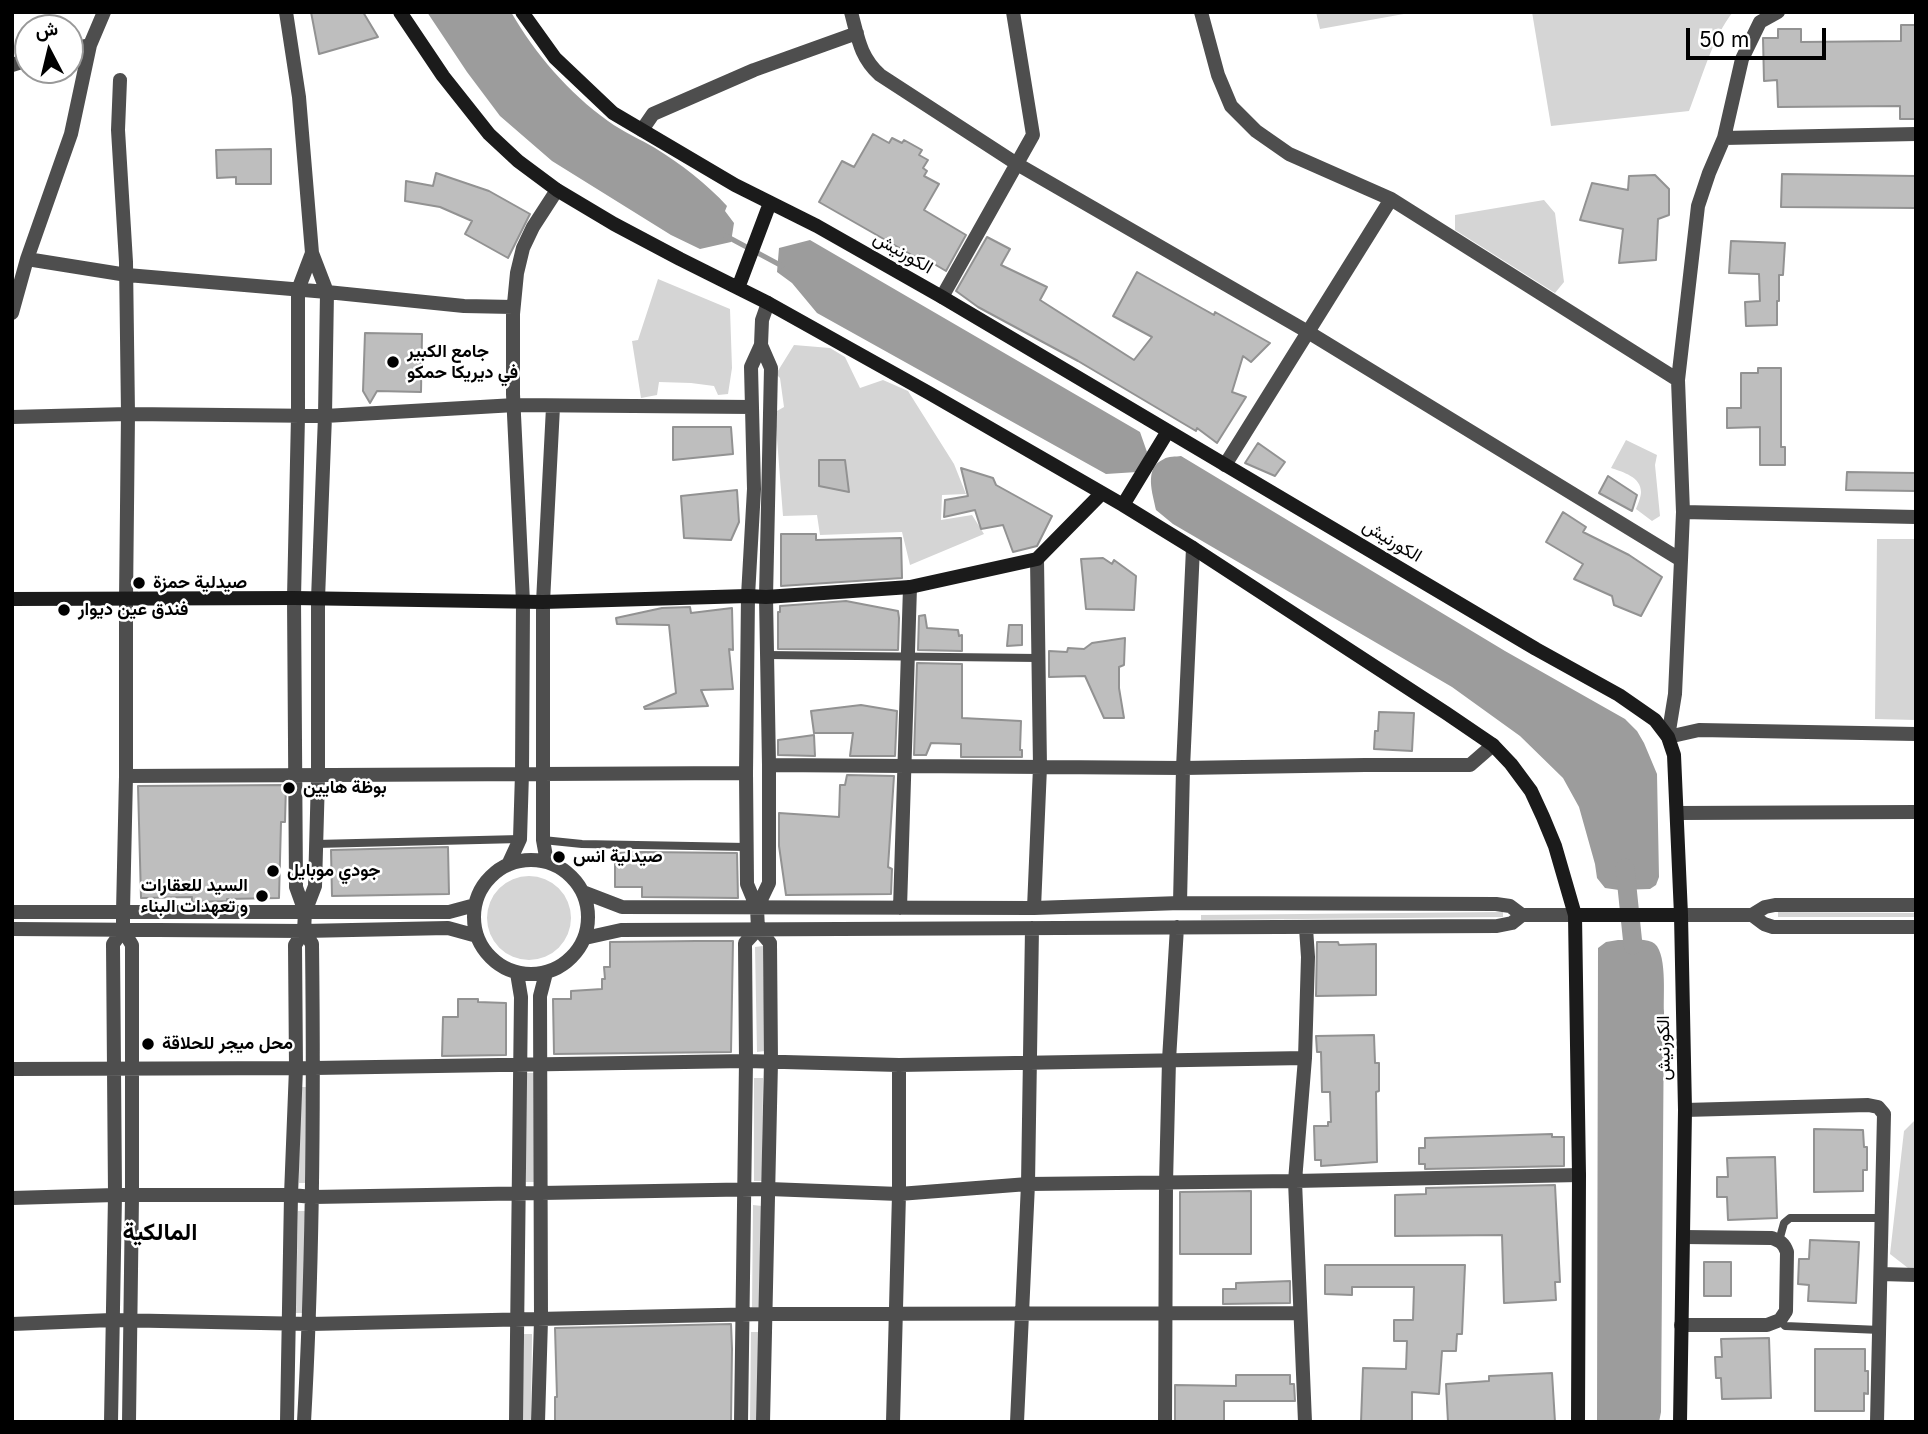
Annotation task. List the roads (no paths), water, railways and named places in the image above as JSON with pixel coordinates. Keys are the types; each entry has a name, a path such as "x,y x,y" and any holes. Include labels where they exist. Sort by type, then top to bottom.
{"main road":[{"path":"400,12 443,76 489,134 518,161 557,190 614,224 739,283 768,303 1102,493 1127,498 1193,548 1446,713 1493,746 1511,764 1531,791 1543,817 1555,846 1575,915 1579,1175 1578,1422"},
{"name":"الكورنيش","path":"522,12 555,58 613,113 735,185 817,226 942,297 1164,438 1225,465 1524,642 1619,695 1655,720 1668,737 1674,755 1681,915 1685,1110 1680,1422"},
{"path":"739,283 770,203"},
{"path":"1127,498 1164,438"},
{"path":"12,600 294,598 543,603 766,597 910,587 1037,559 1102,493"},
{"path":"1575,915 1681,915"}],"street":[{"path":"12,313 22,264 71,134 90,45 103,12"},
{"path":"286,12 299,97 312,253 327,292 318,599 315,886 304,912"},
{"path":"851,12 868,64 880,75 1017,163 1308,332 1681,560"},
{"path":"942,297 1033,135 1013,12"},
{"path":"1201,12 1218,75 1231,106 1256,131 1289,154 1391,199 1678,380"},
{"path":"1778,12 1760,22 1742,59 1724,138 1698,206 1678,380 1683,512 1675,694 1668,737 1699,730 1916,734"},
{"path":"642,130 653,114 754,70 857,33"},
{"path":"84,46 90,45"},
{"path":"120,80 118,130 127,275 128,414 127,776 123,930 132,945 133,1069 129,1422"},
{"path":"1724,138 1916,134"},
{"path":"508,865 520,839 522,773 523,602 513,394 513,307 523,248 557,190"},
{"path":"1225,465 1391,199"},
{"path":"304,1422 310,1324 314,1068 312,944 304,931 304,912 296,887 294,598 298,290 312,253"},
{"path":"22,264 464,306 513,307"},
{"path":"762,1422 769,1189 770,943 758,929 757,908 747,884 746,773 748,596 754,489 751,367 761,345 762,320 768,303"},
{"path":"757,908 769,883 766,597 771,368 761,345"},
{"path":"12,417 128,414 325,416 515,405 752,407"},
{"path":"547,862 543,840 543,603 553,407"},
{"path":"1683,512 1916,517"},
{"path":"1180,903 1193,548"},
{"path":"1034,908 1040,767 1037,559"},
{"path":"900,908 910,587"},
{"path":"769,765 1183,768 1470,765 1493,746"},
{"path":"127,776 746,773"},
{"path":"1677,813 1916,812"},
{"path":"530,860 547,862 570,875 583,892 589,923 585,938 576,954 563,966 546,973 517,973 500,966 486,953 477,936 475,905 487,881 496,872 508,865 530,860"},
{"path":"583,892 622,907 1034,908 1180,903 1496,904 1510,906 1522,915 1575,915"},
{"path":"12,912 449,912 475,905"},
{"path":"1681,915 1752,915 1775,905 1916,905"},
{"path":"585,938 621,930 1497,926 1512,923 1522,915"},
{"path":"1752,915 1764,925 1773,927 1916,928"},
{"path":"1165,1422 1166,1183 1169,1060 1177,927"},
{"path":"12,929 304,931 448,928 477,936"},
{"path":"1017,1422 1028,1184 1032,928"},
{"path":"1305,1422 1296,1181 1305,1058 1308,957 1306,928"},
{"path":"741,1422 745,943 758,929"},
{"path":"111,1422 115,1195 113,944 123,930"},
{"path":"287,1422 296,1068 295,945 304,931"},
{"path":"516,1422 521,997 517,973"},
{"path":"538,1422 541,1320 540,996 546,973"},
{"path":"12,1069 314,1068 746,1061 899,1065 1305,1058"},
{"path":"893,1422 899,1194 899,1065"},
{"path":"1685,1110 1868,1105 1878,1107 1884,1114 1877,1422"},
{"path":"12,1198 115,1195 313,1197 769,1189 899,1194 1028,1184 1579,1175"},
{"path":"1681,1325 1768,1325 1780,1320 1786,1311 1787,1252 1780,1241 1772,1238 1683,1237"},
{"path":"1881,1275 1916,1275"},
{"path":"12,1324 112,1320 310,1324 764,1314 1300,1312"}],"lane":[{"path":"767,655 1038,658"},
{"path":"316,844 520,839"},
{"path":"543,840 582,844 746,846"},
{"path":"1780,1241 1784,1223 1790,1218 1882,1218"},
{"path":"1780,1320 1785,1326 1880,1330"}],"waterway":[{"path":"726,236 782,266"},
{"path":"1625,868 1633,945"}],"place":[{"name":"جامع الكبير في ديريكا حمكو","path":"393,362"},
{"name":"صيدلية حمزة","path":"139,583"},
{"name":"فندق عين ديوار","path":"64,610"},
{"name":"بوظة هايين","path":"289,788"},
{"name":"صيدلية انس","path":"559,857"},
{"name":"جودي موبايل","path":"273,871"},
{"name":"السيد للعقارات و تعهدات البناء","path":"262,896"},
{"name":"محل ميجر للحلاقة","path":"148,1044"}],"district":[{"name":"المالكية","path":"160,1233"}]}
